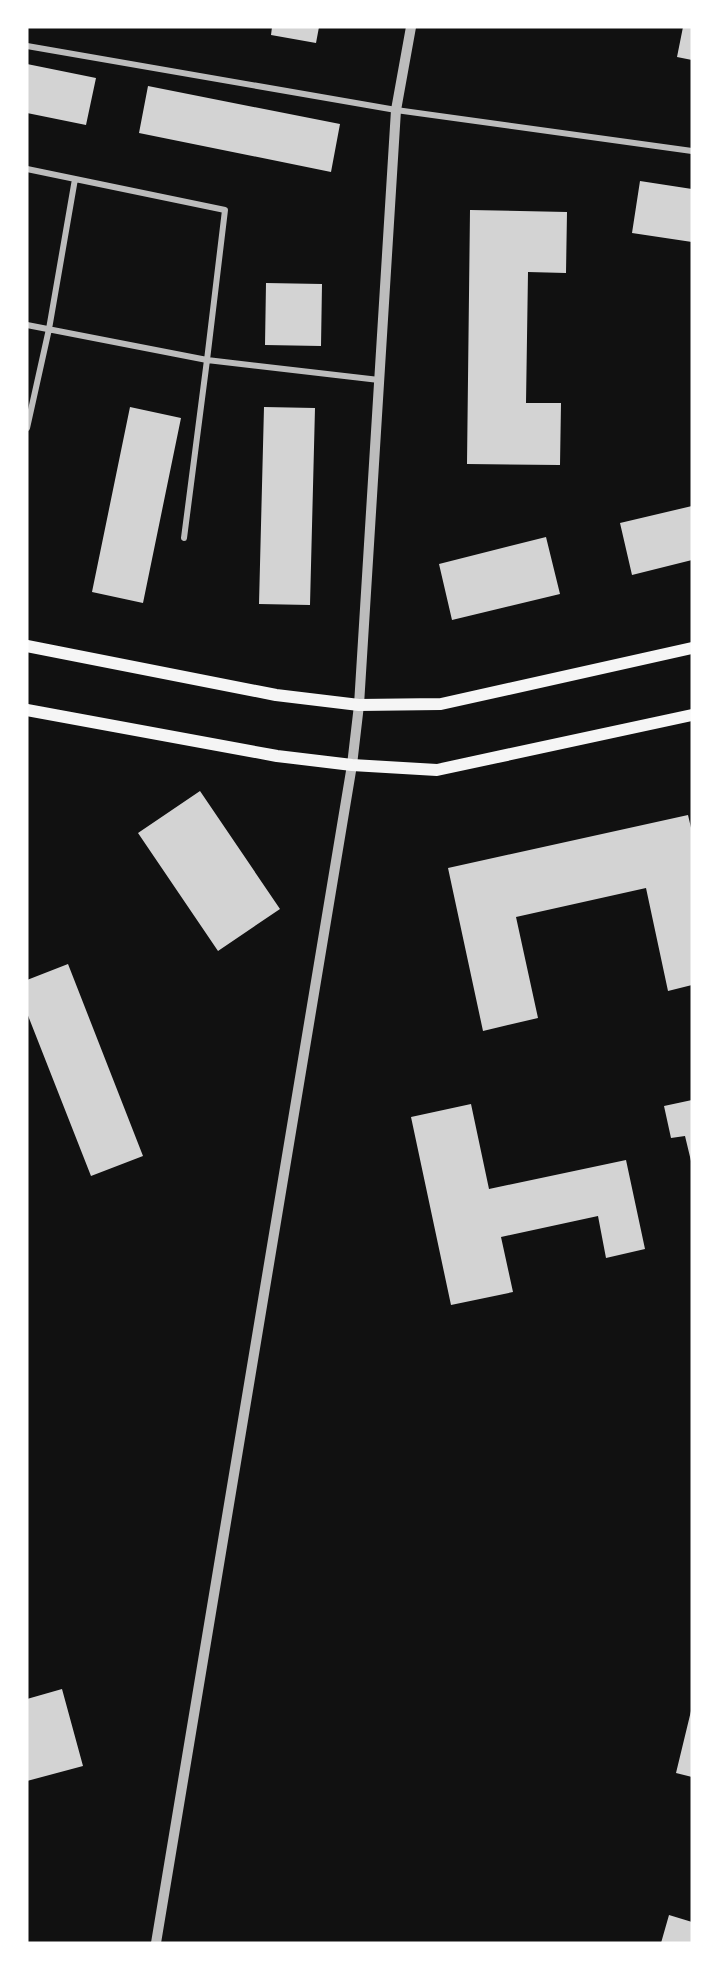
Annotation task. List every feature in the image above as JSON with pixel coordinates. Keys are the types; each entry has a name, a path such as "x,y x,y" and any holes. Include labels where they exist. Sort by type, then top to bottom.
{"main road":[{"path":"27,646 276,694 359,705 441,704 692,648"},
{"path":"27,710 278,756 352,765 437,770 692,716"}],"street":[{"path":"156,1943 352,765 359,705 396,110 411,27"},
{"path":"27,46 396,110 692,151"},
{"path":"27,169 225,210 184,538"},
{"path":"27,428 49,329 75,179"},
{"path":"27,325 207,360 379,380"}],"building":[{"path":"272,27 319,27 316,43 271,35"},
{"path":"683,27 692,27 692,60 677,57"},
{"path":"27,64 96,78 86,125 27,113"},
{"path":"148,86 340,124 331,172 139,133"},
{"path":"640,181 692,189 692,242 632,233"},
{"path":"470,210 567,212 566,273 528,272 526,403 561,403 560,465 467,464"},
{"path":"266,283 322,284 321,346 265,345"},
{"path":"130,407 181,418 143,603 92,592"},
{"path":"264,407 315,408 310,605 259,604"},
{"path":"692,506 692,560 632,575 620,523"},
{"path":"546,537 560,594 452,620 439,564"},
{"path":"200,791 280,909 218,951 138,833"},
{"path":"688,815 692,832 692,985 668,991 646,888 516,917 538,1018 483,1031 448,868"},
{"path":"68,964 143,1156 91,1176 27,1013 27,980"},
{"path":"692,1100 691,1161 685,1136 671,1138 664,1106"},
{"path":"471,1104 489,1189 626,1160 645,1249 606,1258 598,1216 501,1237 513,1292 451,1305 411,1117"},
{"path":"62,1689 83,1766 27,1781 27,1699"},
{"path":"692,1711 692,1777 676,1773"},
{"path":"669,1915 692,1922 692,1943 661,1943"}]}
